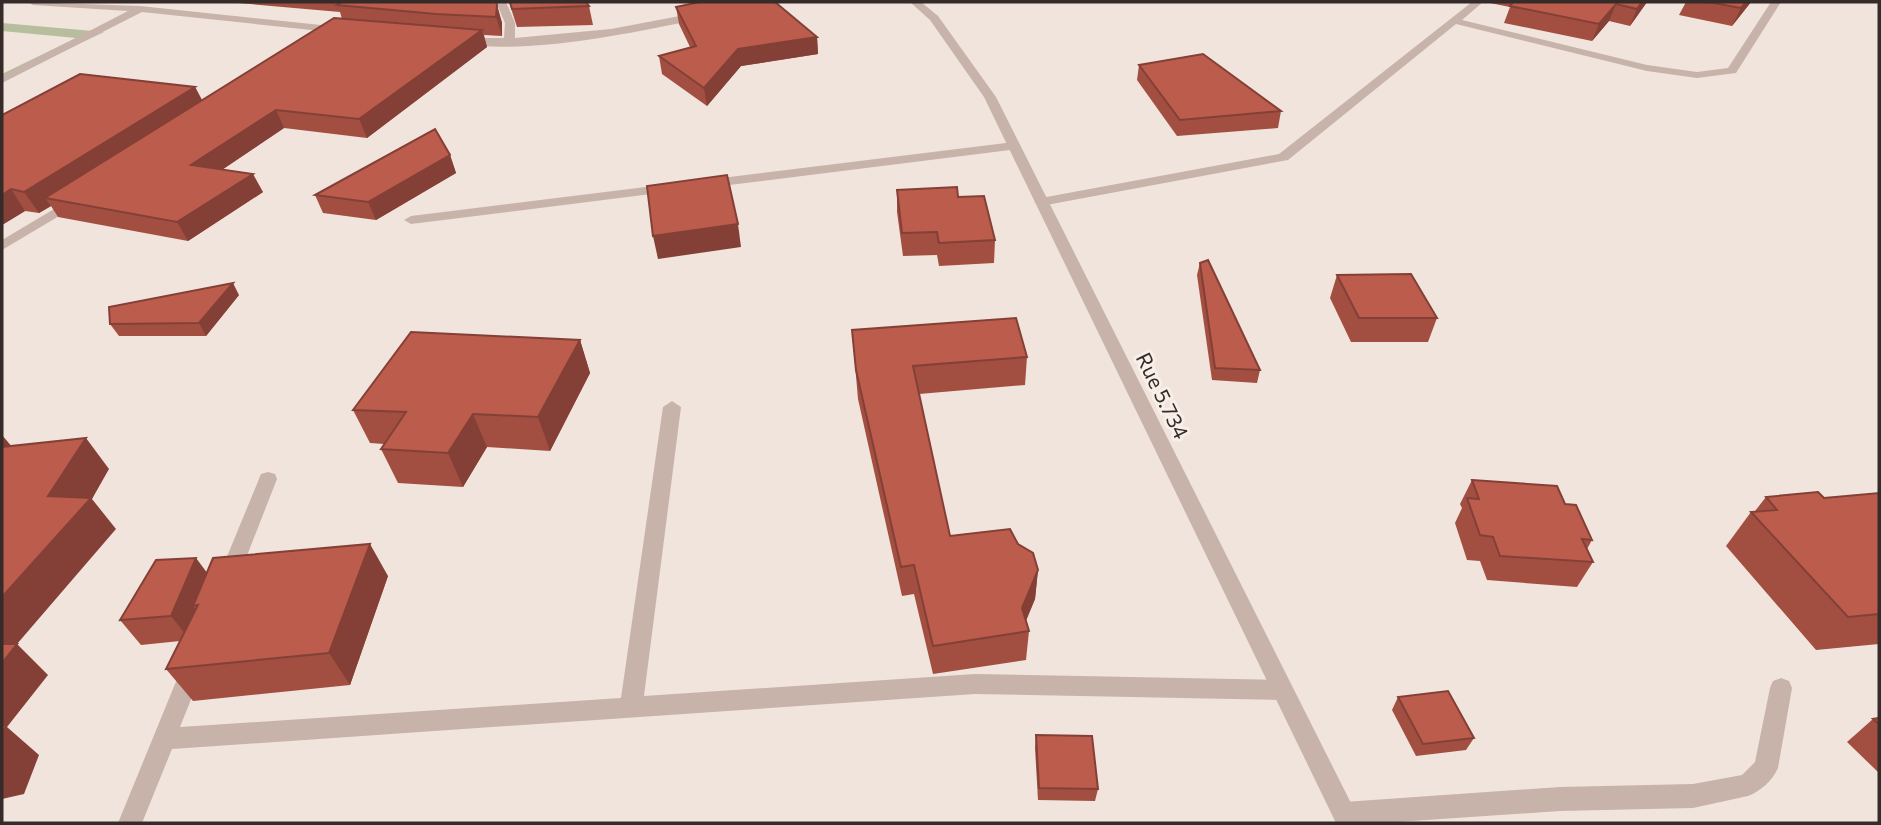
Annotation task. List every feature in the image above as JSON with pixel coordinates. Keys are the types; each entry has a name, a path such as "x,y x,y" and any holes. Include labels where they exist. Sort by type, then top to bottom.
{"street":[{"path":"33,2 140,9 342,30 312,45"},
{"path":"2,80 156,2"},
{"path":"501,2 510,23 509,43"},
{"name":"Rue 5.734","path":"915,2 934,18 990,97 1346,818"},
{"path":"1041,202 1283,157 1478,2"},
{"path":"1455,21 1647,68 1696,75 1732,71 1776,2"},
{"path":"454,40 509,43 573,40 717,11"},
{"path":"411,220 1014,146"},
{"path":"2,246 91,190"},
{"path":"631,707 672,407"},
{"path":"221,596 268,479"},
{"path":"130,823 201,648"},
{"path":"164,739 975,684 1282,690"},
{"path":"1346,818 1560,799 1693,796 1748,785 1766,768 1781,688"}],"green space":[{"path":"2,23 104,32 2,80 2,74 76,38 2,31"}],"building":[{"path":"342,2 496,2 497,5 496,17 337,5"},
{"path":"510,2 586,2 589,6 512,9"},
{"path":"700,2 775,2 817,37 738,49 704,88 659,56 696,46 676,7"},
{"path":"1513,2 1642,2 1637,9 1616,4 1599,24 1510,6"},
{"path":"1708,2 1746,2 1741,8"},
{"path":"334,18 482,30 359,119 276,110 191,165 253,174 177,222 45,198"},
{"path":"1203,54 1281,111 1180,120 1139,65"},
{"path":"80,74 195,87 24,192 11,189 2,195 2,115"},
{"path":"435,129 450,155 368,202 315,195"},
{"path":"727,175 738,224 653,236 647,186"},
{"path":"957,187 958,197 984,196 995,240 939,243 937,232 902,233 897,190"},
{"path":"1208,260 1260,370 1215,368 1200,263"},
{"path":"1411,274 1437,318 1359,318 1337,275"},
{"path":"233,283 199,323 110,324 109,307"},
{"path":"1016,318 1027,357 913,366 950,536 1010,529 1018,544 1033,553 1038,570 1022,608 1029,631 933,646 914,565 901,567 856,370 852,330"},
{"path":"411,332 580,340 538,417 473,414 448,453 381,449 406,412 353,410"},
{"path":"86,438 48,496 91,498 2,597 2,447"},
{"path":"1472,480 1557,486 1565,504 1576,505 1592,540 1582,539 1593,562 1500,556 1493,537 1480,535 1467,498 1479,499"},
{"path":"1818,492 1824,498 1879,493 1879,614 1848,617 1751,512 1777,510 1766,497"},
{"path":"370,544 329,653 166,669 198,605 193,606 213,558"},
{"path":"196,558 171,616 120,620 156,560"},
{"path":"2,644 17,644 2,663"},
{"path":"1448,691 1474,738 1423,744 1398,697"},
{"path":"1036,735 1092,736 1098,789 1039,788"}]}
